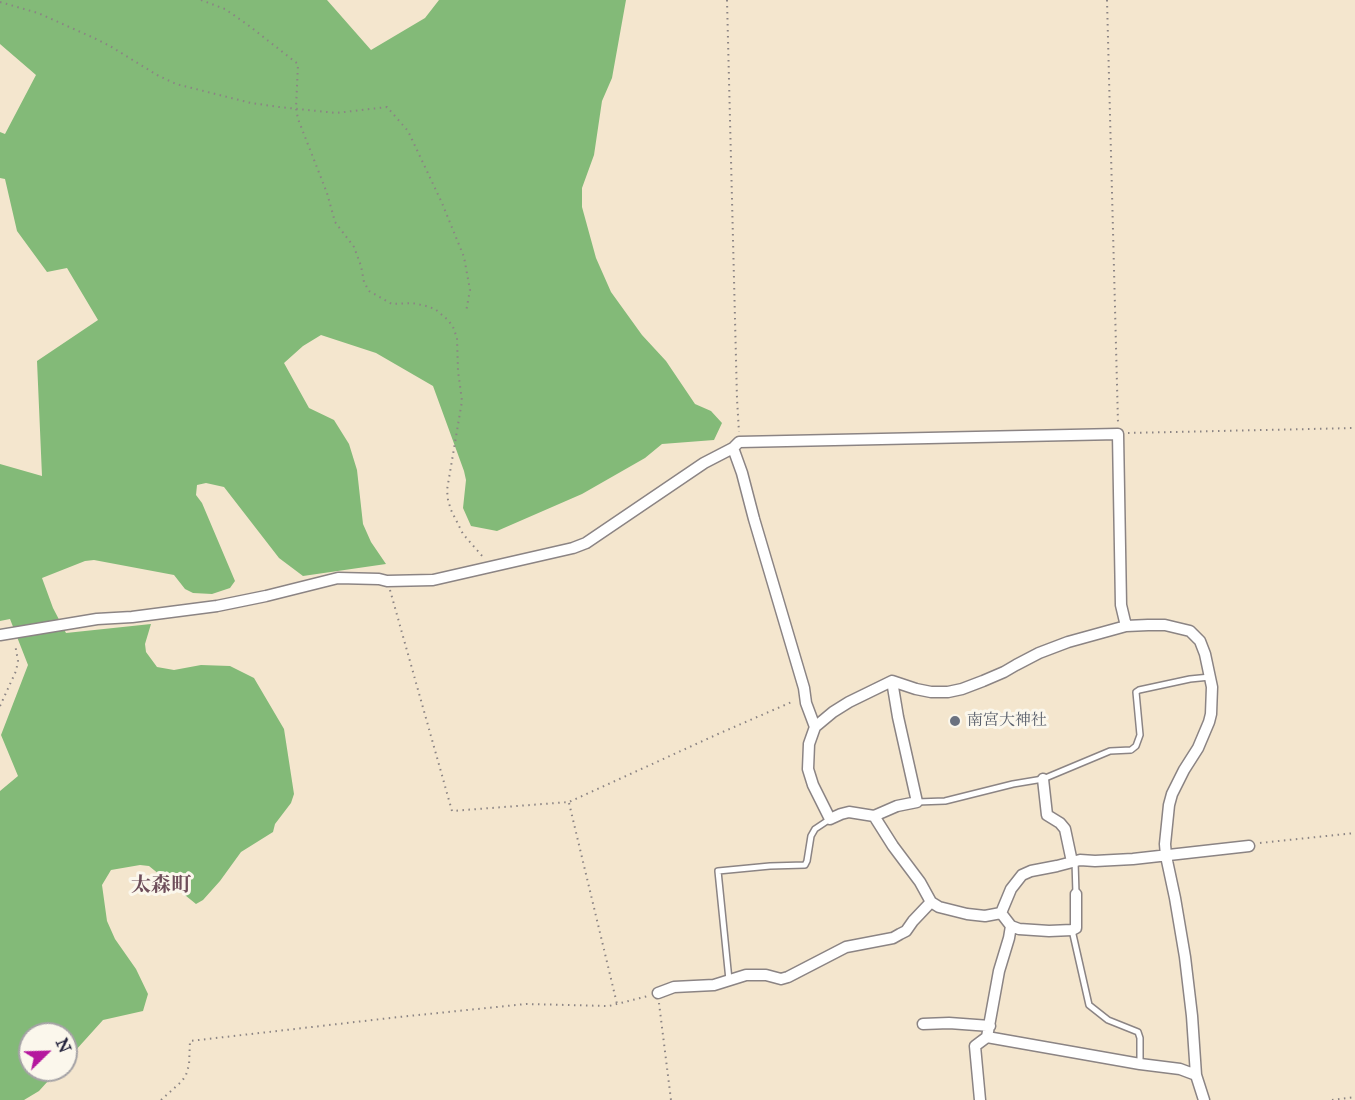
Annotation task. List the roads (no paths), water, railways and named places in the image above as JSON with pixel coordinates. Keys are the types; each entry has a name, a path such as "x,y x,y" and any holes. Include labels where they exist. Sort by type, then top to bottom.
{"street":[{"path":"0,635 97,619 142,616 217,606 338,578 387,581 433,580 573,548 586,543 704,463 736,445 1118,434 1121,605 1126,626"},
{"path":"736,445 754,519 815,728"},
{"path":"892,681 917,802 897,806 874,816 849,812 830,819 813,785 808,769 809,744 815,728 849,702 892,681 932,692 962,689 1005,672 1039,653 1068,642 1126,626 1164,625 1190,631 1200,641 1210,677 1212,696 1209,722 1168,805 1165,844 1185,957 1196,1075 1204,1100"},
{"path":"1043,779 1047,815 1065,829 1073,861"},
{"path":"874,816 920,882 931,902 939,907 967,914 985,916 1001,913"},
{"path":"1001,913 1011,889 1022,875 1031,871 1073,861 1133,859 1250,846"},
{"path":"1001,913 1011,926 1019,929 1072,930 1076,928 1076,894"},
{"path":"658,993 674,987 714,985 746,975 756,974 782,979 788,977 846,947 893,938 906,931 931,902"},
{"path":"980,1100 975,1046 989,1031 999,971 1011,926"},
{"path":"923,1024 949,1023 1196,1075"}],"lane":[{"path":"917,802 945,801 1043,779 1110,751 1134,749 1140,735 1136,692 1190,679 1210,677"},
{"path":"729,980 718,871 805,865 811,836 815,830 830,819"},
{"path":"1073,861 1076,894"},
{"path":"1072,930 1089,1005 1108,1020 1138,1032 1140,1064"}],"place":[{"name":"南宮大神社","path":"955,721"}],"district":[{"name":"太森町","path":"161,886"}]}
